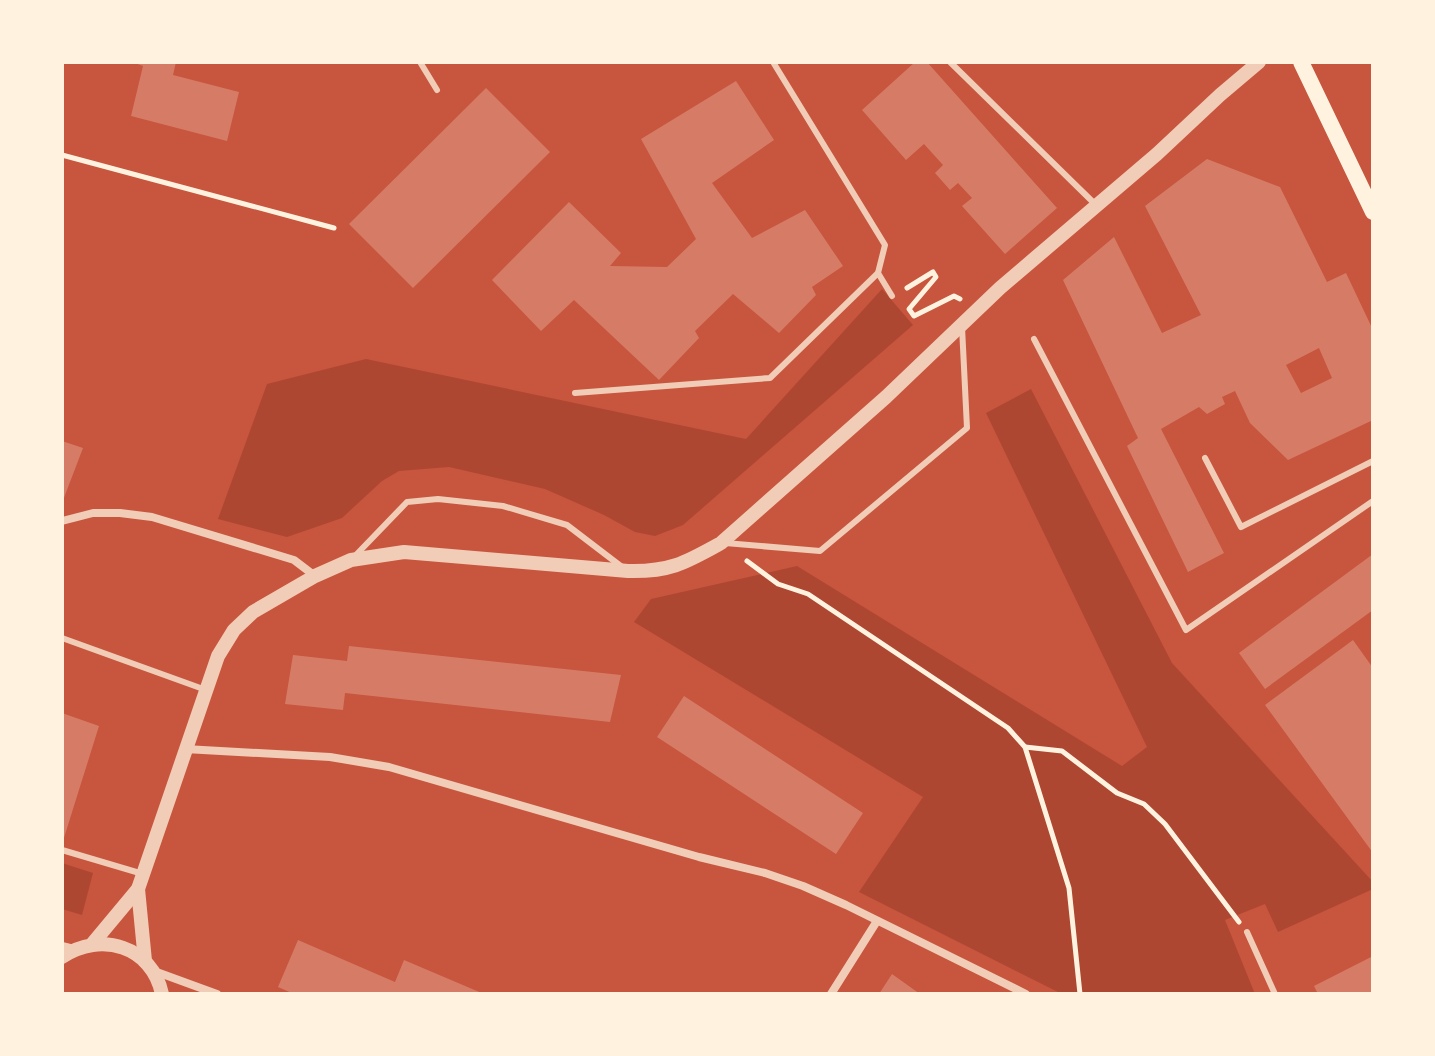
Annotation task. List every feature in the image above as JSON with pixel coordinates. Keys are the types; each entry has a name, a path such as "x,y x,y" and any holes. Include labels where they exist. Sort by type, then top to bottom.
{"main road":[{"path":"1301,62 1373,212"}],"street":[{"path":"93,943 138,889 218,656 234,630 253,612 315,576 351,560 404,552 653,572 695,558 721,543 886,397 1000,288 1259,62"},
{"path":"62,521 93,513 152,517 294,560 315,576"},
{"path":"184,749 330,757 389,767 699,857 765,873 846,905 1026,994"},
{"path":"138,889 149,966 162,994"},
{"path":"831,994 877,921"},
{"path":"66,950 93,943 112,944 130,950 149,966 217,994"}],"lane":[{"path":"420,62 437,90"},
{"path":"575,393 770,378 878,273 885,245 773,62"},
{"path":"950,62 1097,205"},
{"path":"878,273 892,296"},
{"path":"721,543 820,551 967,428 962,324"},
{"path":"1034,339 1186,630 1373,501"},
{"path":"1205,458 1241,527 1373,461"},
{"path":"351,560 407,502 438,499 503,506 567,525 628,571"},
{"path":"62,638 206,690"},
{"path":"62,850 143,874"},
{"path":"1247,932 1275,994"}],"path":[{"path":"62,155 334,228"},
{"path":"892,296 933,272 936,277 909,309 914,316 954,296 977,309"},
{"path":"721,543 778,584 821,602 1008,728 1025,747 1069,888 1080,994"},
{"path":"1025,747 1062,751 1117,793 1144,804 1165,824 1247,932"}],"shaded area":[{"path":"882,289 913,325 683,525 655,536 635,532 545,489 449,467 399,471 382,481 342,518 287,537 218,519 267,384 366,359 746,439"},
{"path":"1031,389 1172,663 1373,882 1373,889 1278,932 1265,904 1225,920 1255,994 1062,994 859,892 923,797 634,622 651,599 797,566 1122,766 1147,747 986,413"},
{"path":"62,863 93,873 82,915 62,909"}],"building":[{"path":"132,62 176,62 173,75 239,92 227,141 131,116 143,66"},
{"path":"915,62 927,62 1057,208 1005,254 962,206 972,198 958,183 950,190 935,173 943,165 924,144 906,160 862,110"},
{"path":"736,81 774,140 712,183 752,238 805,210 843,266 812,287 816,295 779,333 733,294 695,331 699,338 659,380 574,300 541,331 492,280 569,202 621,253 610,266 667,267 696,239 641,139"},
{"path":"486,88 550,152 413,288 349,224"},
{"path":"1207,159 1280,187 1327,282 1346,273 1373,330 1373,420 1288,460 1250,423 1235,391 1222,397 1225,404 1207,414 1199,407 1161,429 1224,553 1188,572 1127,446 1138,438 1063,280 1114,237 1162,333 1201,315 1145,206","holes":["1319,348 1332,378 1301,393 1286,365"]},
{"path":"62,441 83,448 62,503"},
{"path":"1373,554 1373,610 1265,689 1239,653"},
{"path":"1353,640 1373,668 1373,853 1265,705"},
{"path":"349,646 621,675 610,722 345,693 343,710 285,704 293,655 347,661"},
{"path":"684,696 863,813 836,854 657,737"},
{"path":"62,713 99,726 63,841 62,841"},
{"path":"298,940 395,982 404,960 484,994 294,994 278,987"},
{"path":"1373,956 1373,994 1318,994 1314,986"},
{"path":"892,974 920,994 879,994"}]}
